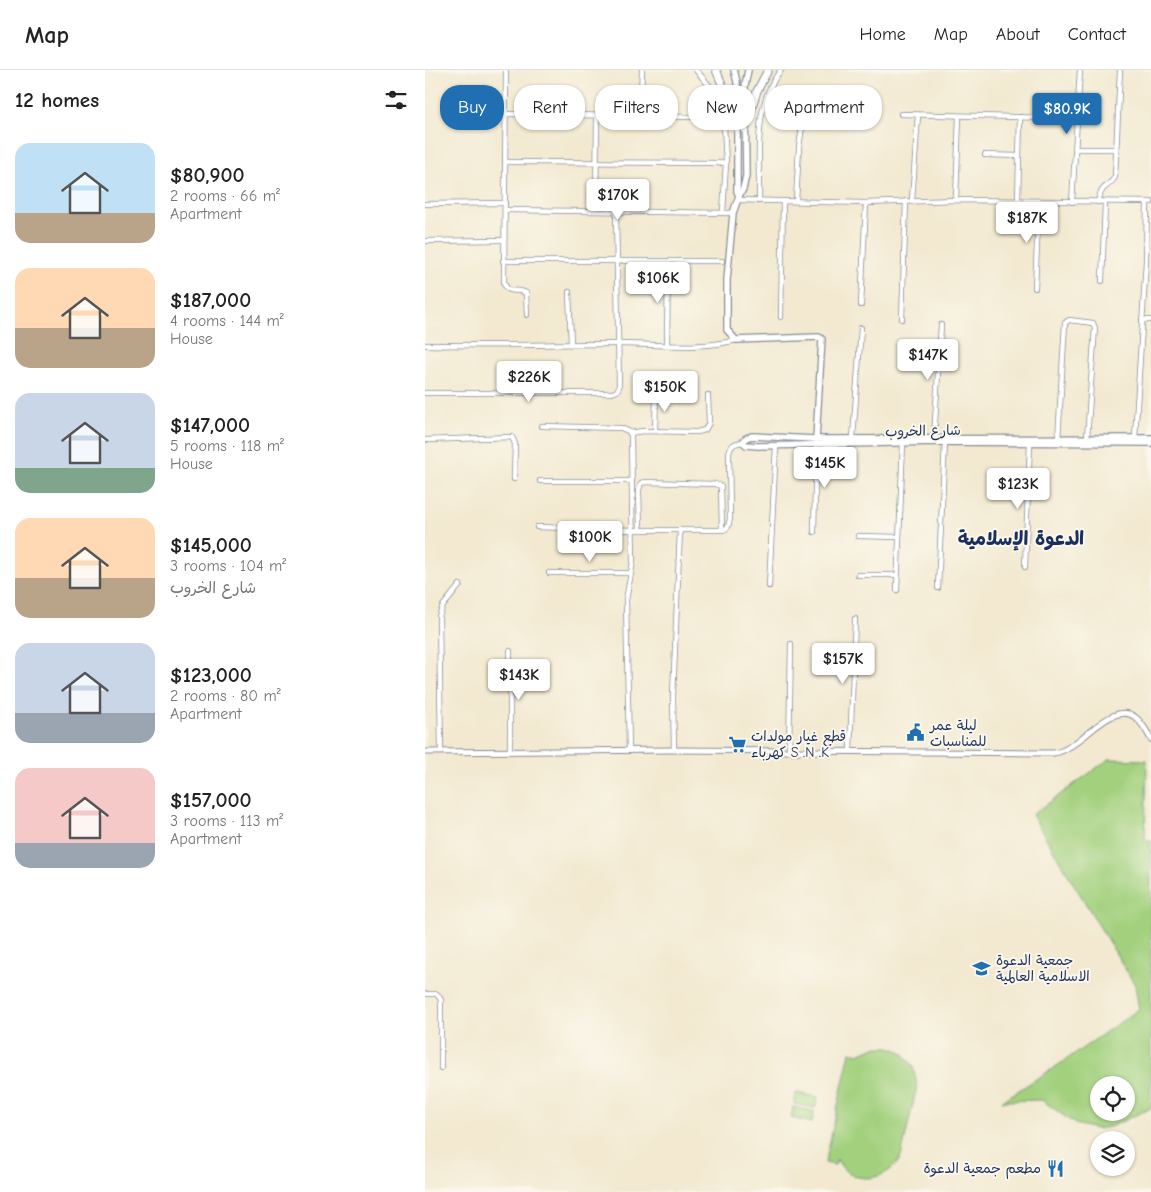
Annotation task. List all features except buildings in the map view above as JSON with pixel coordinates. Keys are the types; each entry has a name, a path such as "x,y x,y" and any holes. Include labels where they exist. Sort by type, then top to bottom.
{"main road":[{"path":"716,70 722,85"},
{"path":"734,70 737,85"},
{"path":"745,85 748,70"},
{"path":"755,98 768,70"},
{"path":"737,130 738,198"},
{"path":"745,130 746,181 733,213 726,310 727,330 736,340 821,338 823,341 816,443"},
{"name":"شارع الخروب","path":"1151,438 1087,438 1058,440 1030,443 816,443 752,436 746,438 743,442 746,446 776,446 816,443 853,438 935,438 1058,440 1151,443"}],"street":[{"path":"506,70 503,261 505,286 510,291 523,291 526,293 527,315"},
{"path":"641,85 642,70"},
{"path":"695,70 714,91 723,107 726,163 723,212"},
{"path":"759,201 761,115 765,97 781,70"},
{"path":"1072,202 1080,70"},
{"path":"1098,202 1103,188 1114,179 1120,70"},
{"path":"505,114 595,116"},
{"path":"901,114 1048,118"},
{"path":"912,201 918,115"},
{"path":"956,200 959,116"},
{"path":"1018,201 1020,117"},
{"path":"596,211 597,130"},
{"path":"797,201 802,130"},
{"path":"1076,149 1116,149"},
{"path":"985,155 1019,156"},
{"path":"505,162 726,163"},
{"path":"738,198 759,201 866,203 956,200 1149,202 1149,261 1135,438"},
{"path":"781,317 783,201"},
{"path":"902,319 907,201"},
{"path":"1035,288 1039,201"},
{"path":"425,204 505,203"},
{"path":"861,305 866,203"},
{"path":"1102,281 1105,203"},
{"path":"505,210 733,213"},
{"path":"425,393 612,393 617,390 619,387 619,344 616,211"},
{"path":"425,241 504,240"},
{"path":"503,261 722,261"},
{"path":"667,345 668,262"},
{"path":"569,292 571,344"},
{"path":"1058,440 1065,323 1069,320 1093,323 1095,328 1087,438"},
{"path":"1143,320 1151,320"},
{"path":"935,438 941,325"},
{"path":"853,438 861,328"},
{"path":"425,345 667,345 718,344 736,340"},
{"path":"655,431 656,395"},
{"path":"630,433 643,430 697,432 705,430 709,423 708,395"},
{"path":"542,426 621,428 632,436 633,562 626,600 629,751"},
{"path":"425,440 512,437 515,444 514,479"},
{"path":"537,527 726,530 729,526 730,518 729,453 735,443 743,442"},
{"path":"938,588 945,442"},
{"path":"814,532 816,443"},
{"path":"897,590 903,443"},
{"path":"1025,567 1030,443"},
{"path":"769,586 776,446"},
{"path":"540,481 632,481"},
{"path":"640,530 639,490 641,484 645,482 719,484 721,491 722,530"},
{"path":"674,750 673,696 680,530"},
{"path":"858,536 899,536"},
{"path":"549,573 631,573"},
{"path":"858,575 897,575"},
{"path":"441,752 439,616 443,606 460,585"},
{"path":"850,751 855,619"},
{"path":"789,751 791,644"},
{"path":"509,651 510,752"},
{"path":"425,752 674,750 1045,754 1063,752 1111,716 1121,713 1127,713 1137,718 1151,739"},
{"path":"425,994 437,994 441,1000 441,1068"}],"green space":[{"path":"1109,759 1147,760 1145,840 1151,840 1151,1108 1135,1115 1135,1076 1090,1076 1090,1121 1123,1121 1110,1127 1096,1129 1075,1124 1042,1100 1002,1101 1063,1062 1139,1009 1135,985 1032,815"},
{"path":"875,1047 890,1047 902,1052 913,1066 917,1086 901,1157 887,1172 869,1178 850,1174 837,1159 835,1165 825,1163 850,1052 859,1054"},
{"path":"796,1093 818,1097 815,1108 794,1104"},
{"path":"793,1107 814,1111 812,1123 791,1118"}],"place":[{"name":"ليلة عمر للمناسبات","path":"916,733"},
{"name":"قطع غيار مولدات كهرباء S .N .K","path":"737,744"},
{"name":"جمعية الدعوة الاسلامية العالمية","path":"982,968"},
{"name":"مطعم جمعية الدعوة","path":"1055,1168"}],"district":[{"name":"الدعوة الإسلامية","path":"1021,539"}]}
